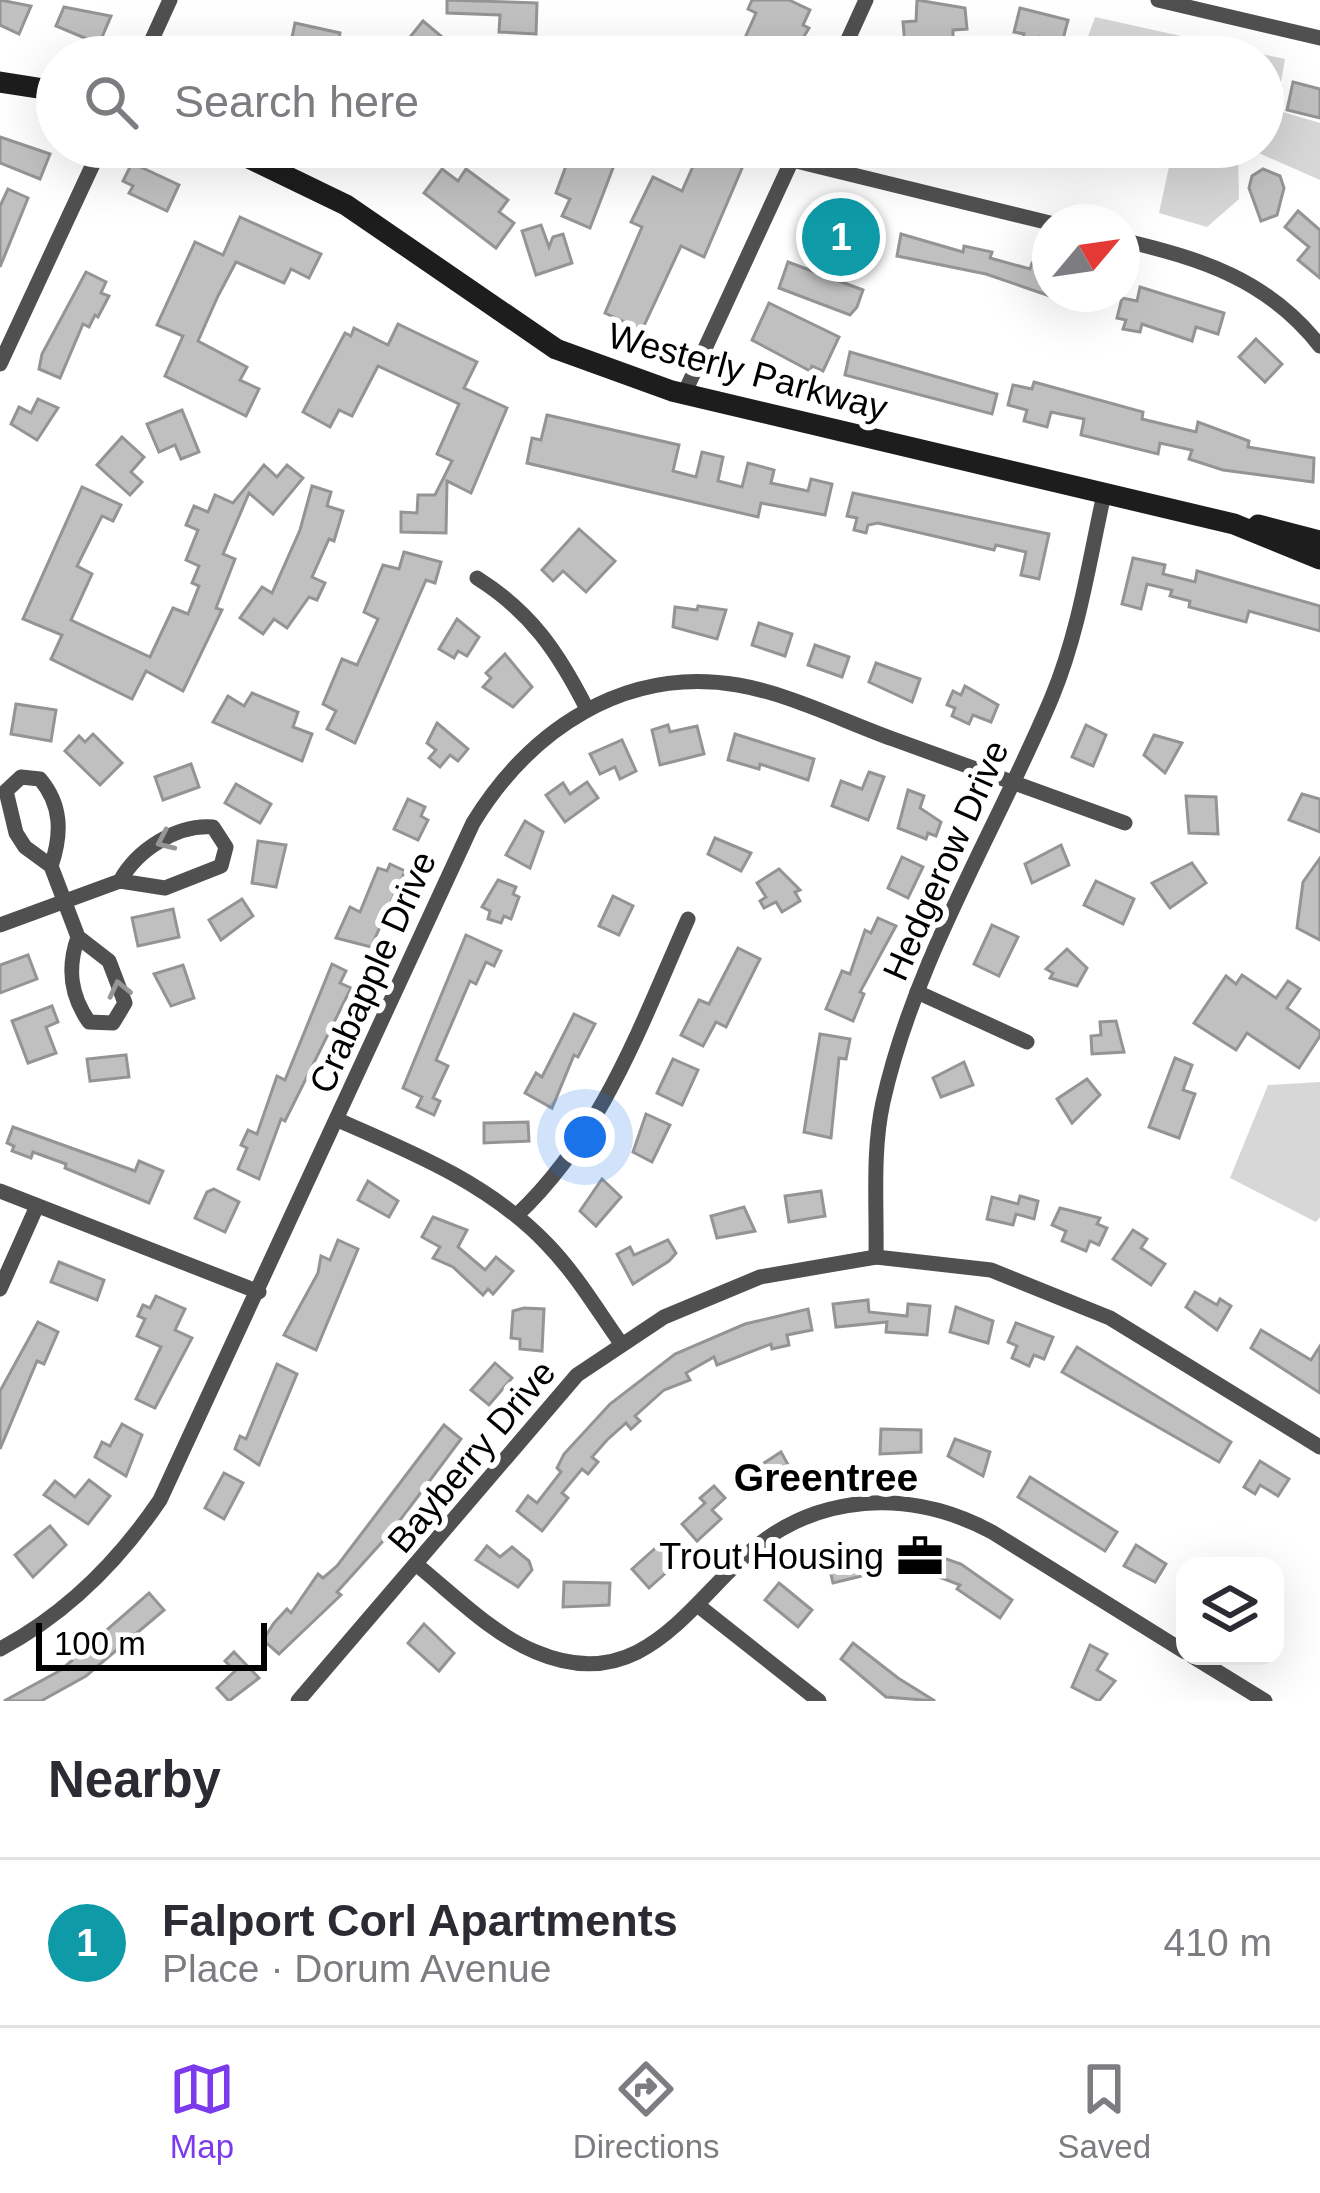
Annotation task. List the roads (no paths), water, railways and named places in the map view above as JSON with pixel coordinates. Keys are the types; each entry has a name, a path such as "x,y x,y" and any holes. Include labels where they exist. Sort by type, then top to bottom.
{"main road":[{"path":"0,82 36,88"},
{"name":"Westerly Parkway","path":"269,168 346,205 556,349 605,371 1104,494 1234,524 1286,529 1320,541"},
{"name":"Westerly Parkway","path":"1234,524 1320,559"}],"street":[{"path":"154,36 170,0"},
{"path":"849,36 866,0"},
{"path":"1158,0 1320,38"},
{"path":"0,364 91,168"},
{"path":"684,394 788,168"},
{"path":"850,168 1032,218"},
{"path":"1140,244 1194,257 1252,282 1280,300 1320,346"},
{"name":"Hedgerow Drive","path":"876,1257 882,1107 917,992 1066,657 1104,494"},
{"path":"477,578 532,619 552,644 587,709"},
{"name":"Crabapple Drive","path":"0,1649 77,1597 144,1524 188,1445 472,824 521,755 587,709 664,683 741,686 1125,823"},
{"path":"51,866 59,844 57,811 40,779 21,777 6,790 8,811 25,847 51,866 78,938 70,977 82,1012 89,1022 113,1023 125,1003 116,970 103,953 78,938"},
{"path":"0,925 121,881 151,889 181,884 221,866 226,847 213,827 188,831 138,855 121,881"},
{"path":"517,1215 557,1173 612,1090 688,919"},
{"path":"917,992 1027,1042"},
{"path":"338,1120 478,1187 517,1215 584,1287 620,1342"},
{"path":"0,1191 259,1292"},
{"path":"0,1288 37,1206"},
{"name":"Bayberry Drive","path":"298,1701 548,1406 620,1342 712,1294 760,1277 876,1257 968,1266 1051,1290 1110,1318 1320,1447"},
{"path":"417,1565 515,1641 559,1660 603,1660 657,1643 700,1607 746,1555 806,1517 855,1502 910,1502 992,1532 1176,1646"},
{"path":"700,1607 819,1701"},
{"path":"1207,1665 1264,1701"}],"place":[{"name":"Falport Corl Apartments","path":"841,237"},
{"name":"Trout Housing","path":"920,1556"}],"district":[{"name":"Greentree","path":"826,1477"}]}
